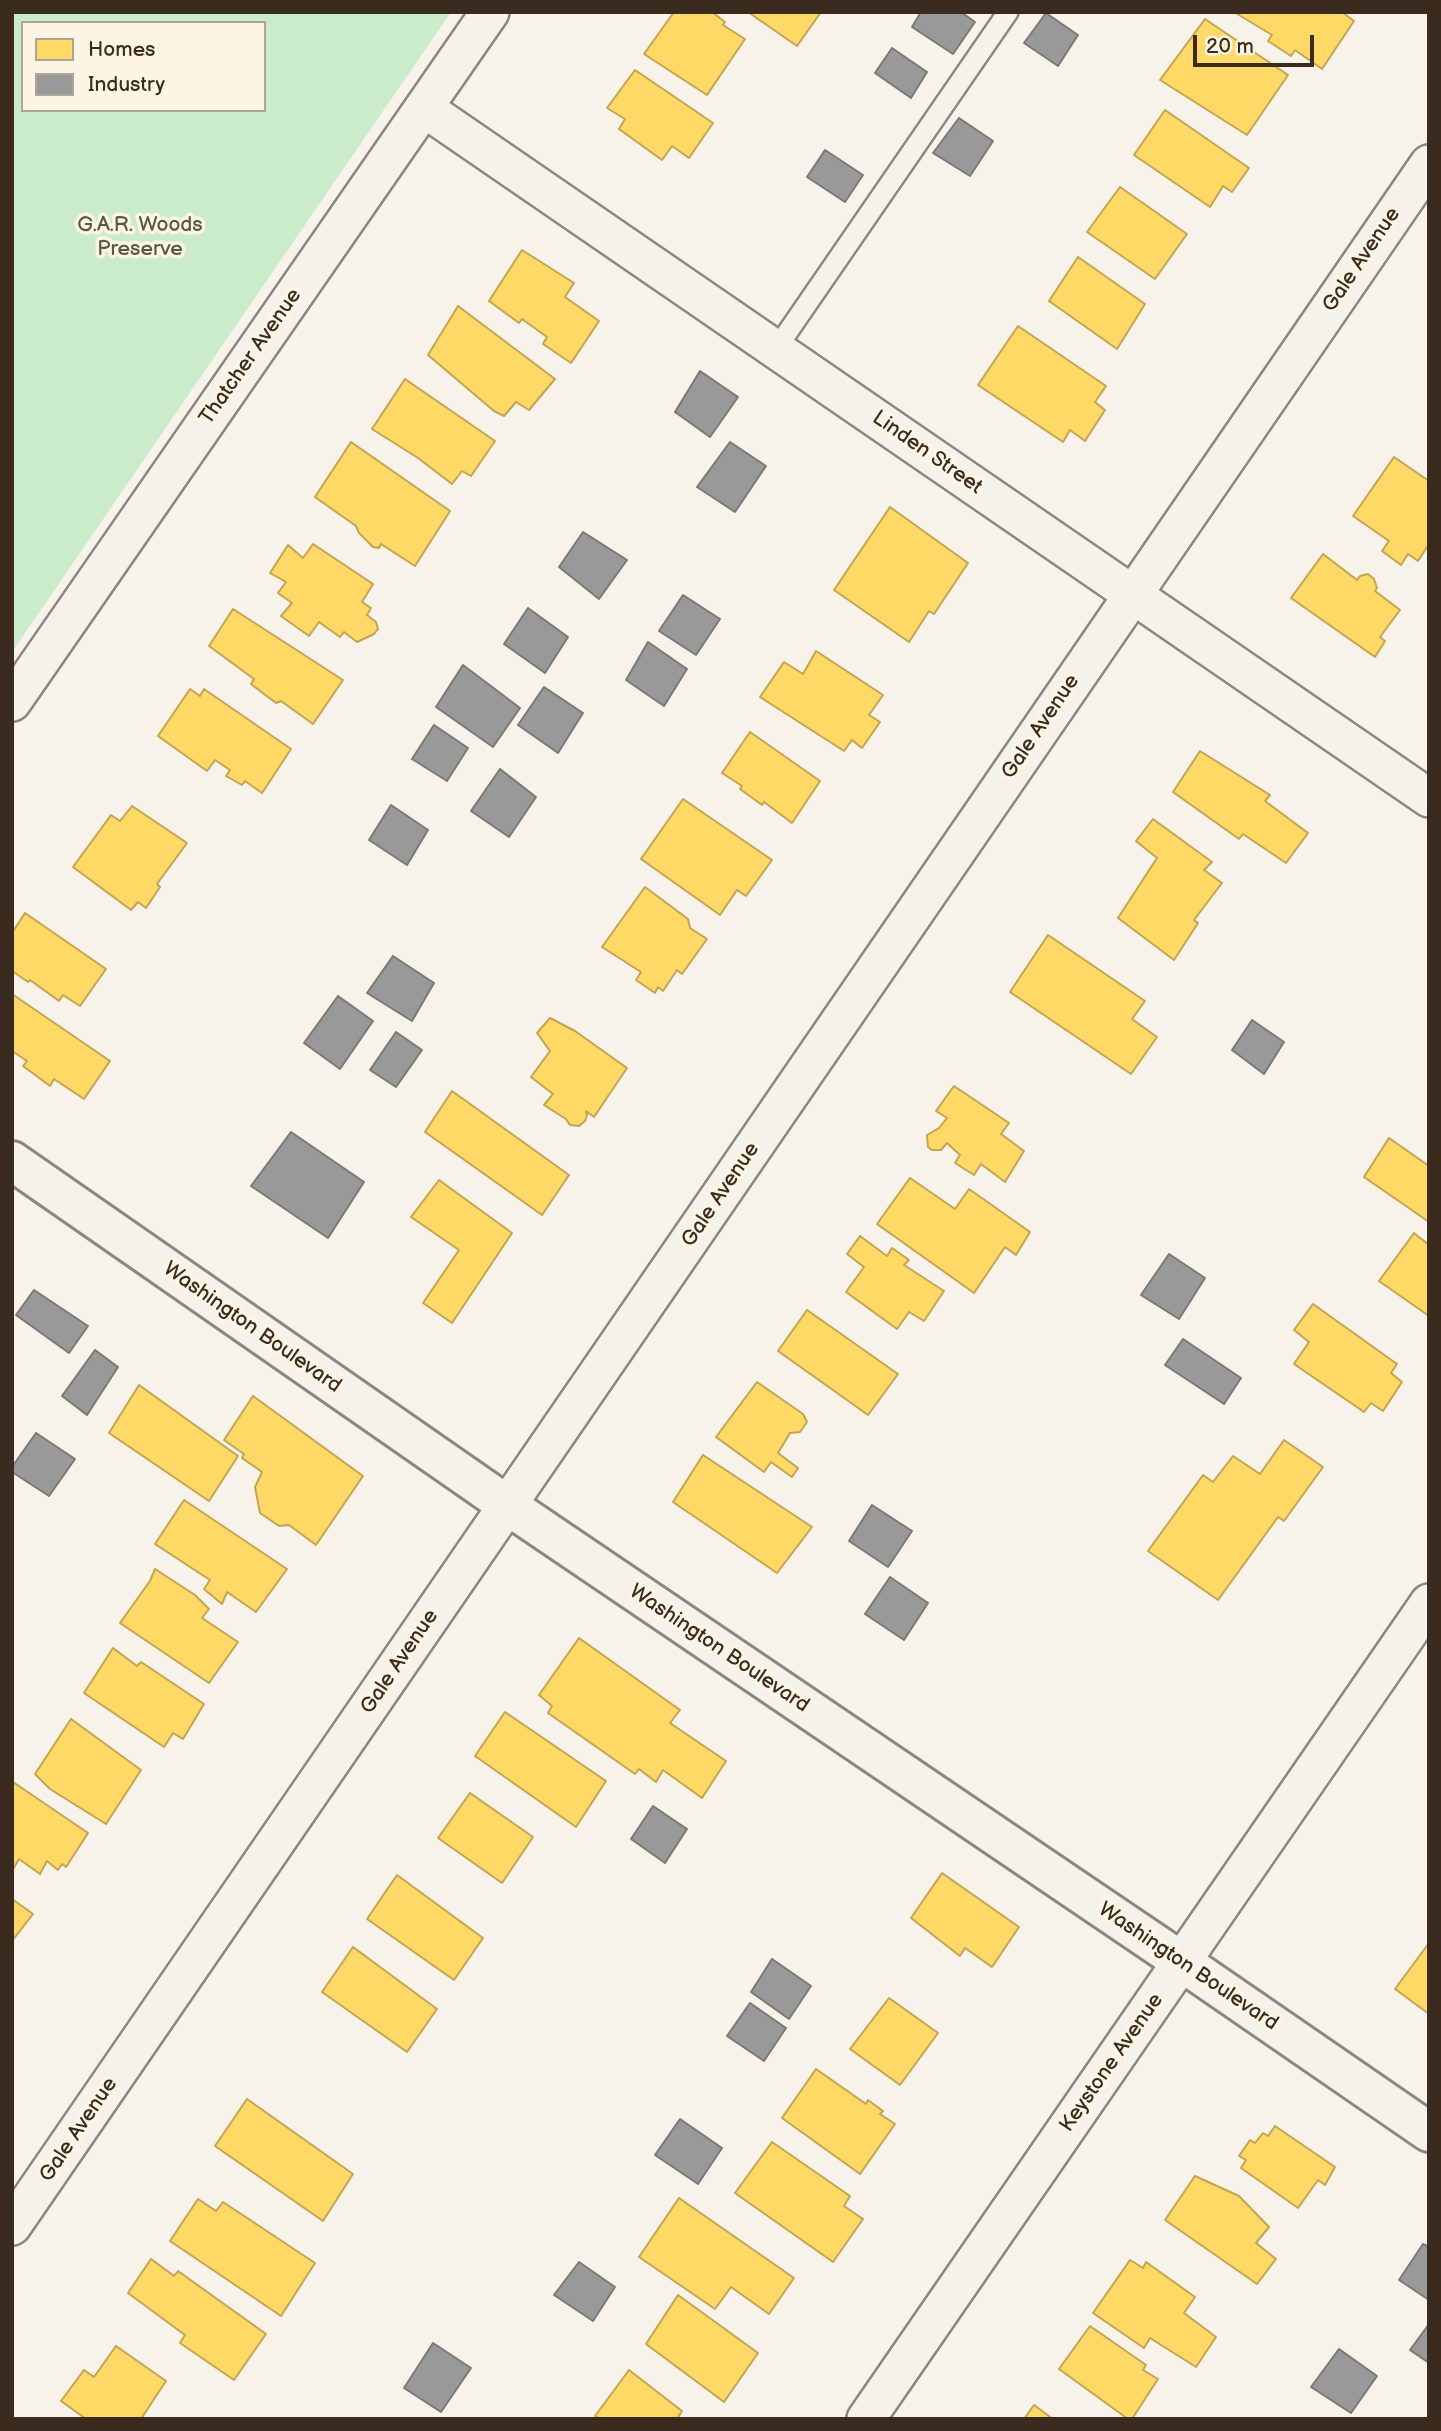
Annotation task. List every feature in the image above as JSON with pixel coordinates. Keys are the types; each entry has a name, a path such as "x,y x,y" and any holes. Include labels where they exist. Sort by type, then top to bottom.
{"street":[{"name":"Thatcher Avenue","path":"12,702 490,12"},
{"name":"Linden Street","path":"424,108 1429,798"},
{"name":"Gale Avenue","path":"12,2226 1429,163"},
{"name":"Washington Boulevard","path":"12,1161 508,1505 1429,2132"},
{"name":"Keystone Avenue","path":"866,2419 1429,1603"}],"lane":[{"path":"776,349 1008,12"}],"green space":[{"name":"G.A.R. Woods Preserve","path":"12,12 451,12 12,652"}],"building: Homes":[{"path":"674,12 712,12 725,22 723,25 745,39 707,95 644,54"},
{"path":"748,12 821,12 797,46"},
{"path":"1234,12 1342,12 1354,21 1322,69 1295,50 1291,56 1268,41 1272,35"},
{"path":"1205,19 1288,75 1247,135 1160,80"},
{"path":"635,70 713,123 689,158 672,146 662,160 619,129 625,119 607,108"},
{"path":"1165,110 1249,168 1232,192 1223,186 1210,207 1134,155"},
{"path":"1120,187 1187,234 1155,279 1087,232"},
{"path":"522,250 574,283 565,297 599,321 571,363 543,344 547,337 522,319 519,323 489,301"},
{"path":"1078,257 1145,304 1117,349 1049,301"},
{"path":"458,306 555,379 529,410 516,402 504,416 494,411 428,355"},
{"path":"1018,326 1106,386 1095,402 1105,410 1085,441 1070,430 1063,442 978,385"},
{"path":"405,379 495,441 471,476 462,471 452,484 418,458 372,429"},
{"path":"351,442 450,511 415,566 381,544 379,548 373,547 356,526 315,497"},
{"path":"1394,457 1429,481 1429,544 1418,561 1408,554 1401,565 1382,551 1389,541 1353,516"},
{"path":"890,507 968,563 934,614 929,611 909,642 834,590"},
{"path":"313,544 373,584 362,602 371,608 367,615 376,622 378,629 374,634 357,642 344,632 340,637 319,622 309,636 281,616 292,603 278,593 286,582 270,573 288,545 303,558"},
{"path":"1323,554 1357,580 1368,574 1374,579 1377,588 1375,591 1400,610 1380,637 1385,641 1375,657 1291,598"},
{"path":"233,609 343,680 313,724 281,701 276,703 251,684 254,679 209,646"},
{"path":"816,651 883,695 869,715 880,722 862,748 852,740 844,751 760,697 784,662 803,674"},
{"path":"190,689 200,696 204,689 291,749 262,793 245,781 242,785 226,776 230,770 215,760 207,771 158,736"},
{"path":"750,732 820,781 792,823 764,802 762,805 740,789 742,786 722,773"},
{"path":"1200,751 1270,795 1265,801 1308,833 1286,863 1243,834 1239,839 1173,792"},
{"path":"683,799 772,860 746,896 737,890 720,915 641,859"},
{"path":"132,806 187,843 157,884 160,887 146,908 138,902 131,910 73,867 111,815 120,821"},
{"path":"1153,819 1212,862 1204,870 1222,883 1194,920 1198,923 1174,960 1118,918 1157,858 1136,841"},
{"path":"645,887 688,919 690,928 707,939 682,974 677,970 663,991 658,987 655,993 636,980 641,972 602,947"},
{"path":"25,913 106,969 80,1006 63,995 59,1001 12,971 12,933"},
{"path":"1048,935 1145,1001 1132,1019 1157,1037 1131,1074 1010,992"},
{"path":"12,994 110,1061 84,1099 54,1079 50,1086 23,1066 27,1061 12,1051"},
{"path":"550,1018 575,1031 627,1068 594,1117 586,1111 585,1121 579,1126 570,1125 566,1119 544,1105 553,1094 531,1077 550,1051 537,1033"},
{"path":"954,1086 1009,1123 1001,1134 1024,1151 1005,1182 981,1164 974,1175 955,1163 960,1155 947,1143 941,1150 928,1147 927,1135 939,1128 947,1118 936,1111"},
{"path":"452,1091 569,1175 542,1215 425,1132"},
{"path":"1389,1138 1429,1166 1429,1222 1364,1177"},
{"path":"910,1178 955,1209 969,1189 1030,1232 1016,1255 1005,1247 974,1293 877,1224"},
{"path":"439,1180 512,1233 452,1323 423,1303 459,1250 411,1217"},
{"path":"1414,1233 1429,1245 1429,1316 1379,1281"},
{"path":"860,1236 887,1256 892,1248 909,1260 904,1265 944,1291 924,1321 909,1312 897,1329 846,1292 864,1267 847,1254"},
{"path":"1313,1304 1397,1364 1391,1373 1402,1382 1383,1411 1371,1403 1364,1412 1294,1364 1309,1342 1294,1330"},
{"path":"807,1310 898,1374 868,1415 778,1351"},
{"path":"757,1382 803,1414 807,1422 800,1432 790,1433 778,1453 798,1468 792,1477 771,1462 764,1472 716,1437"},
{"path":"139,1385 238,1456 209,1501 109,1433"},
{"path":"253,1396 363,1476 316,1545 289,1525 279,1526 260,1513 255,1487 262,1472 242,1458 244,1454 224,1440"},
{"path":"1284,1440 1323,1467 1284,1521 1278,1517 1218,1600 1148,1551 1203,1475 1213,1482 1233,1456 1260,1474"},
{"path":"703,1455 812,1527 777,1573 673,1502"},
{"path":"184,1500 287,1569 256,1612 227,1592 222,1604 204,1589 210,1580 155,1544"},
{"path":"155,1569 195,1595 209,1609 202,1618 238,1642 209,1683 120,1623 150,1581"},
{"path":"579,1638 680,1710 670,1723 726,1761 702,1798 663,1770 656,1782 639,1769 635,1774 548,1713 552,1706 539,1695"},
{"path":"113,1648 137,1666 141,1662 204,1704 183,1739 173,1733 164,1747 84,1693"},
{"path":"505,1712 606,1781 576,1827 475,1756"},
{"path":"71,1719 141,1770 106,1824 50,1789 35,1774"},
{"path":"13,1782 88,1833 66,1867 62,1864 58,1870 47,1861 40,1874 19,1859 12,1871"},
{"path":"470,1793 533,1837 502,1883 438,1838"},
{"path":"942,1873 1019,1927 992,1967 965,1948 960,1956 911,1918"},
{"path":"397,1875 483,1938 454,1980 367,1919"},
{"path":"12,1899 33,1914 12,1941"},
{"path":"1429,1943 1429,2014 1395,1989"},
{"path":"353,1947 437,2009 407,2052 322,1992"},
{"path":"889,1998 938,2033 900,2085 850,2049"},
{"path":"816,2069 866,2104 868,2100 883,2111 880,2114 895,2124 860,2174 782,2118"},
{"path":"247,2099 353,2174 323,2221 215,2146"},
{"path":"1275,2126 1335,2167 1325,2185 1318,2180 1298,2208 1241,2168 1246,2160 1239,2156 1250,2140 1255,2143 1263,2133 1268,2136"},
{"path":"772,2142 850,2196 844,2206 863,2219 833,2262 735,2193"},
{"path":"1195,2176 1239,2196 1269,2227 1256,2243 1276,2259 1257,2284 1165,2220"},
{"path":"679,2198 794,2278 769,2314 731,2287 715,2309 639,2257"},
{"path":"198,2199 216,2211 223,2202 315,2263 281,2316 170,2241"},
{"path":"151,2259 174,2276 178,2271 266,2334 234,2380 180,2343 185,2335 128,2293"},
{"path":"1130,2260 1143,2268 1146,2262 1195,2297 1184,2313 1216,2337 1196,2367 1150,2338 1144,2348 1093,2313"},
{"path":"678,2295 758,2353 724,2402 646,2344"},
{"path":"1090,2326 1146,2365 1143,2370 1158,2379 1132,2419 1128,2419 1059,2369"},
{"path":"116,2346 166,2381 141,2419 86,2419 61,2401 84,2370 94,2377"},
{"path":"629,2370 682,2411 677,2419 600,2419 595,2416"},
{"path":"1034,2405 1053,2419 1024,2419"}],"building: Industry":[{"path":"921,12 961,12 975,22 953,54 912,27"},
{"path":"1046,13 1078,35 1058,66 1024,43"},
{"path":"892,48 927,72 911,98 875,73"},
{"path":"959,118 993,141 970,176 933,153"},
{"path":"825,150 863,175 845,202 807,177"},
{"path":"700,371 738,397 710,437 675,412"},
{"path":"730,442 766,466 735,512 697,487"},
{"path":"583,532 627,560 599,599 559,567"},
{"path":"683,595 720,619 696,655 659,631"},
{"path":"528,608 568,637 545,673 504,644"},
{"path":"648,642 687,669 664,706 626,680"},
{"path":"463,665 520,708 493,747 436,707"},
{"path":"544,687 583,713 558,753 518,725"},
{"path":"434,725 468,748 447,781 412,759"},
{"path":"500,769 536,797 509,837 471,811"},
{"path":"391,805 428,830 407,865 369,840"},
{"path":"393,956 434,983 412,1021 367,993"},
{"path":"338,996 373,1021 340,1069 304,1043"},
{"path":"1252,1020 1284,1042 1264,1074 1232,1050"},
{"path":"396,1032 422,1050 396,1087 370,1070"},
{"path":"291,1132 364,1182 328,1238 251,1186"},
{"path":"1169,1254 1205,1278 1179,1319 1141,1295"},
{"path":"34,1290 88,1326 69,1353 16,1315"},
{"path":"1183,1339 1241,1378 1224,1404 1165,1365"},
{"path":"95,1350 118,1367 87,1415 62,1396"},
{"path":"36,1433 75,1459 49,1496 12,1472 12,1467"},
{"path":"872,1505 912,1531 888,1567 849,1541"},
{"path":"890,1577 928,1603 904,1640 865,1614"},
{"path":"653,1806 687,1829 665,1863 631,1839"},
{"path":"772,1959 811,1986 789,2019 751,1992"},
{"path":"750,2003 786,2028 764,2061 727,2036"},
{"path":"680,2119 722,2148 698,2184 655,2155"},
{"path":"1423,2244 1429,2247 1429,2300 1399,2280"},
{"path":"579,2262 615,2287 593,2321 554,2295"},
{"path":"1429,2324 1429,2363 1410,2350"},
{"path":"433,2343 471,2368 441,2412 404,2388"},
{"path":"1339,2349 1377,2376 1351,2413 1311,2387"}]}
